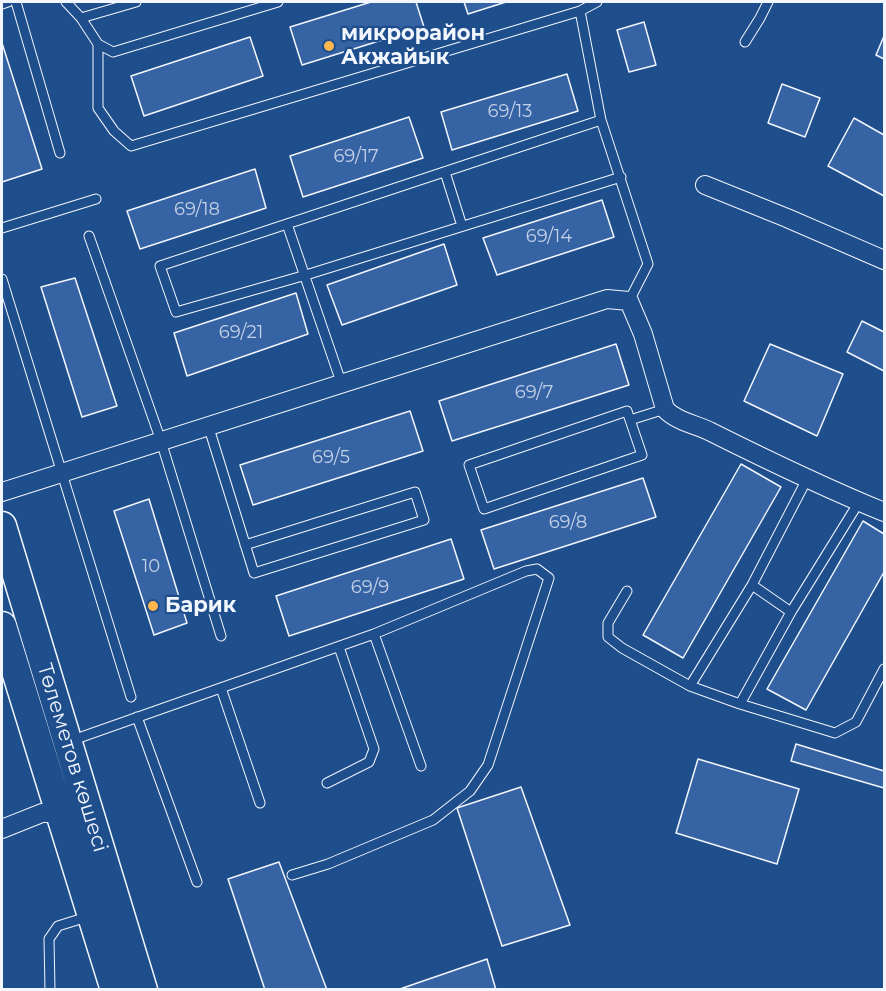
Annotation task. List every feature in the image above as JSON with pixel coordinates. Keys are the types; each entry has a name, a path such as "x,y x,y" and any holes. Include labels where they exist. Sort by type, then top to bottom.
{"main road":[{"name":"Төлеметов көшесі","path":"2,526 53,746 60,813 115,990"},
{"name":"Төлеметов көшесі","path":"2,626 53,746 143,990"}],"street":[{"path":"705,185 885,260"},
{"path":"2,492 607,299 629,301 643,334 665,409 671,416 700,427 807,479 885,512"},
{"path":"2,830 42,813 60,813"}],"lane":[{"path":"2,4 8,2"},
{"path":"16,2 60,153"},
{"path":"66,2 81,18 98,44 113,52 253,5 278,2"},
{"path":"81,18 136,2"},
{"path":"98,44 98,108 114,131 131,146 580,11 597,2"},
{"path":"745,42 768,2"},
{"path":"580,11 601,120 648,264 629,301"},
{"path":"601,120 160,266 176,312 306,275 621,177"},
{"path":"445,172 462,226"},
{"path":"2,228 96,198"},
{"path":"287,224 341,382"},
{"path":"90,236 161,441 221,636"},
{"path":"2,279 131,697"},
{"path":"630,420 665,409"},
{"path":"627,411 630,420 642,455 484,509 469,465 627,411"},
{"path":"208,425 245,545 254,573 424,520 415,492 245,545"},
{"path":"690,686 752,585 807,479"},
{"path":"740,704 790,612 859,502"},
{"path":"53,746 339,647 526,571 537,569 549,578 488,765 470,791 433,820 328,864 292,875"},
{"path":"752,585 790,612"},
{"path":"627,591 608,622 608,637 622,648 690,686 835,733 856,722 885,669"},
{"path":"374,634 422,766"},
{"path":"327,783 369,762 374,749 339,647"},
{"path":"221,688 260,803"},
{"path":"137,717 197,882"},
{"path":"50,990 49,939 58,926 92,916"}],"building":[{"name":"микрорайон Акжайык","path":"371,2 416,2 424,27 302,65 290,27"},
{"path":"464,2 506,2 468,14"},
{"path":"644,22 656,65 629,72 617,30"},
{"path":"884,36 884,59 876,55"},
{"path":"250,37 263,76 144,116 131,76"},
{"path":"2,43 42,169 2,182"},
{"path":"567,74 578,111 452,150 441,112"},
{"path":"782,84 820,98 805,137 768,123"},
{"path":"409,117 423,158 303,197 290,156"},
{"path":"854,118 884,135 884,196 828,166"},
{"path":"255,169 266,208 140,249 127,211"},
{"path":"602,200 614,237 497,275 483,238"},
{"path":"444,244 457,285 342,325 327,285"},
{"path":"75,278 117,406 82,417 41,287"},
{"path":"296,293 308,334 187,376 174,333"},
{"path":"862,321 884,332 884,371 847,352"},
{"path":"616,344 629,385 452,441 439,401"},
{"path":"770,344 843,374 817,436 744,401"},
{"path":"410,411 423,451 253,505 240,465"},
{"path":"741,464 781,487 683,658 643,635"},
{"path":"643,478 656,517 494,569 481,530"},
{"path":"149,499 187,623 154,635 114,511"},
{"path":"863,521 884,534 884,572 806,710 767,689"},
{"path":"451,539 464,579 289,636 276,596"},
{"path":"796,744 884,771 884,788 791,761"},
{"path":"698,759 799,789 777,864 676,833"},
{"path":"521,787 570,925 502,946 457,808"},
{"path":"279,862 327,990 265,990 228,879"},
{"path":"487,959 496,990 397,990"}],"place":[{"name":"микрорайон Акжайык","path":"329,46"},
{"name":"Барик","path":"153,606"}]}
